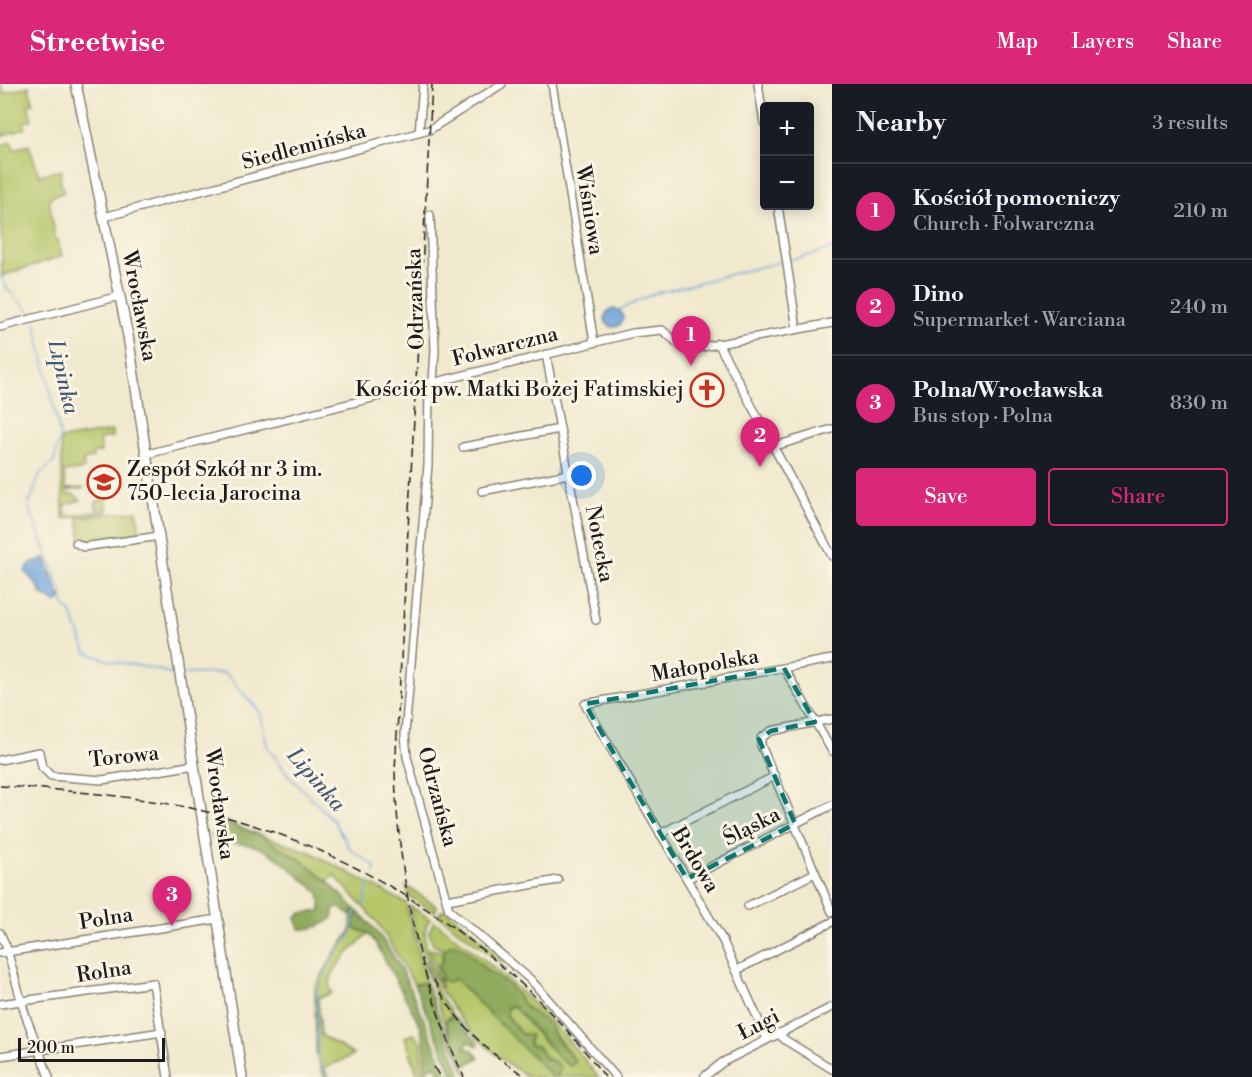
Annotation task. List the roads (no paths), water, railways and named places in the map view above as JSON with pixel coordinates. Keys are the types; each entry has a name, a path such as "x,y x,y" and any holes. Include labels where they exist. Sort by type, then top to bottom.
{"main road":[{"name":"Wrocławska","path":"76,84 120,296 147,454 242,1077"}],"street":[{"path":"419,133 423,84"},
{"name":"Siedlemińska","path":"104,217 434,128 502,84"},
{"name":"Wiśniowa","path":"552,84 594,342"},
{"path":"758,84 761,102"},
{"path":"779,210 797,329"},
{"name":"Odrzańska","path":"430,215 435,350 405,745 449,910 491,943 531,980 616,1077"},
{"path":"0,327 120,296"},
{"name":"Folwarczna","path":"147,454 594,342 662,330 686,350 832,323"},
{"path":"718,344 832,556"},
{"name":"Notecka","path":"546,354 596,620"},
{"path":"463,447 560,429"},
{"path":"772,447 832,429"},
{"path":"482,491 568,474"},
{"path":"76,543 83,547 160,536"},
{"name":"Małopolska","path":"585,704 832,659"},
{"path":"784,668 832,751"},
{"name":"Brdowa","path":"585,704 737,970 766,1039"},
{"path":"832,719 771,731 761,738 761,745 832,912"},
{"name":"Torowa","path":"0,760 39,752 42,767 51,776 89,779 118,778 195,765"},
{"path":"660,834 775,776"},
{"name":"Śląska","path":"687,879 832,805"},
{"path":"748,906 815,873"},
{"path":"447,900 558,880"},
{"name":"Polna","path":"4,952 218,919"},
{"path":"737,970 832,922"},
{"path":"0,933 4,952 49,1077"},
{"name":"Rolna","path":"0,1004 150,981 155,986 168,1077"},
{"name":"Ługi","path":"704,1077 723,1062 832,1007"},
{"path":"0,1056 162,1032"},
{"path":"778,1033 785,1040 832,1069"}],"water":[{"path":"614,309 620,312 623,318 620,324 614,327 608,324 605,318 608,312"},
{"path":"45,558 61,599 56,603 40,593 39,588 25,571 31,563"}],"waterway":[{"path":"790,260 832,249"},
{"path":"619,310 653,294 784,261"},
{"name":"Lipinka","path":"0,275 9,291 33,315"},
{"name":"Lipinka","path":"29,504 40,474 54,462 60,435 35,321"},
{"name":"Lipinka","path":"29,508 62,592 63,603 72,615 86,652 110,661 156,669 175,675"},
{"name":"Lipinka","path":"186,674 225,673 260,712 267,746 288,775 333,820 351,850 375,866 374,873"},
{"name":"Lipinka","path":"364,905 369,883"},
{"name":"Lipinka","path":"327,1077 318,1058 317,992 330,962 353,931 353,917 356,912"}],"railway":[{"path":"432,84 395,771 401,850 414,927 435,1003 464,1077"},
{"path":"0,786 95,794 190,808 251,824 310,846 367,874 422,906 473,942 521,984 565,1028 605,1077"},
{"path":"434,980 452,1010 473,1035 499,1058 527,1077"},
{"path":"434,1067 440,1077"}],"place":[{"name":"Kościół pomocniczy","path":"691,366"},
{"name":"Kościół pw. Matki Bożej Fatimskiej","path":"707,390"},
{"name":"Dino","path":"760,467"},
{"name":"Zespół Szkół nr 3 im. 750-lecia Jarocina","path":"104,482"},
{"name":"Polna/Wrocławska","path":"172,926"}]}
